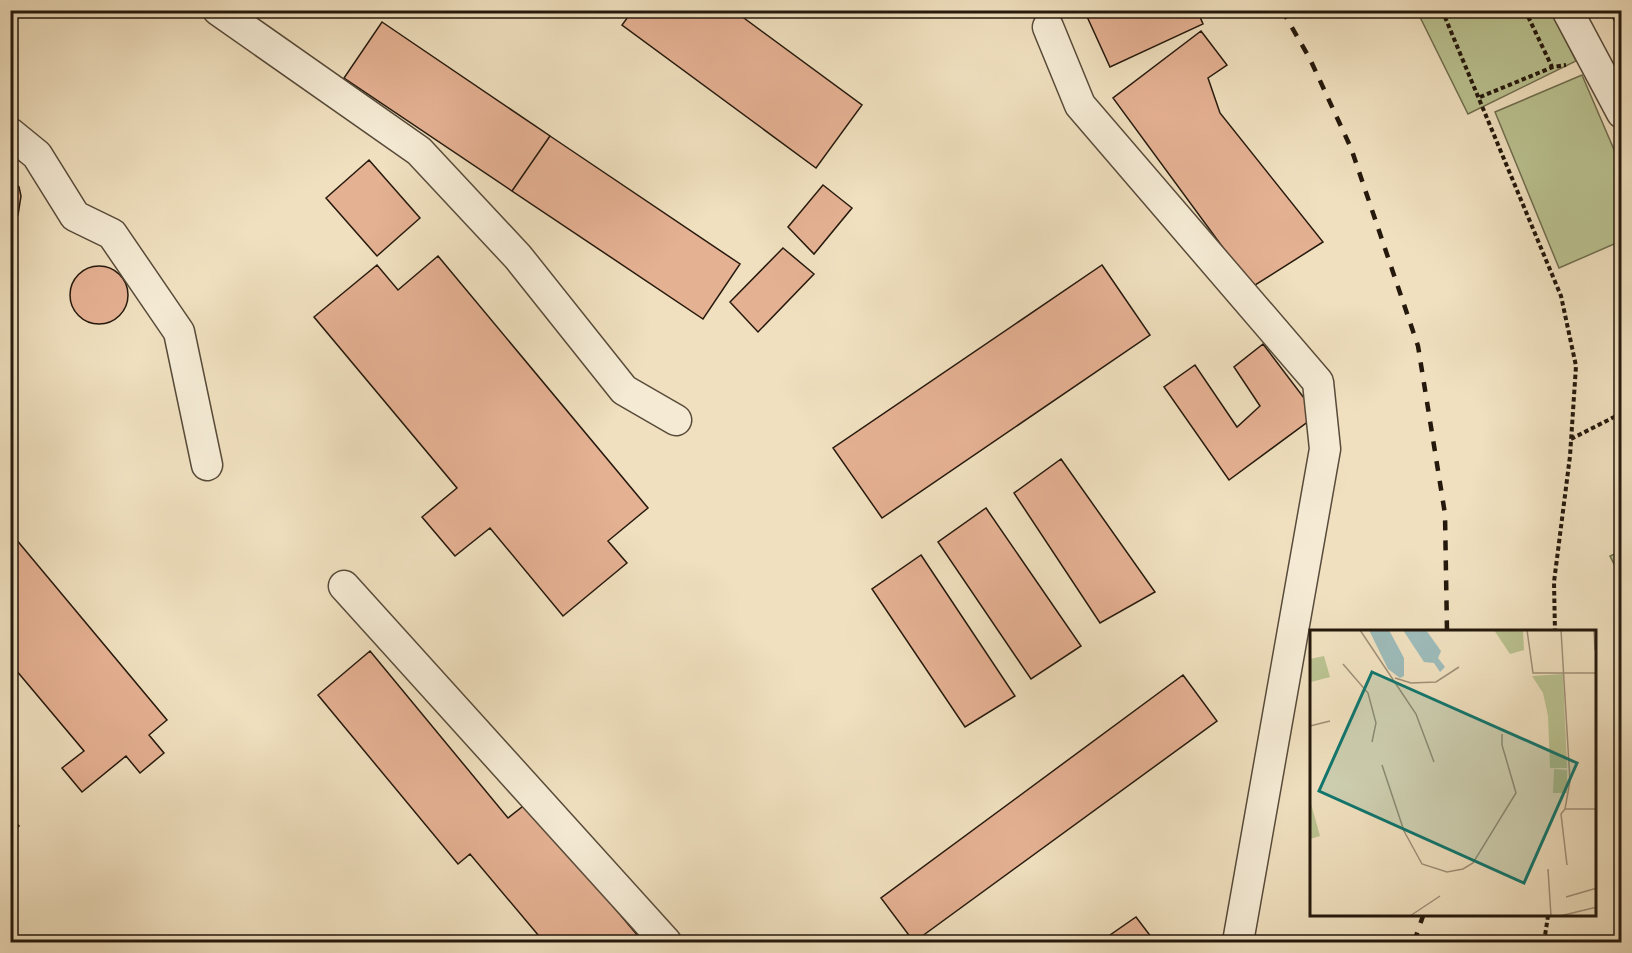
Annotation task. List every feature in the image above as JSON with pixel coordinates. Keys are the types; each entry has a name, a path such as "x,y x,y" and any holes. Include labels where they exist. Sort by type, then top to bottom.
{"street":[{"path":"218,10 419,151 518,257 624,390 676,420"},
{"path":"1567,10 1622,113"},
{"path":"1048,27 1080,105 1318,382 1325,449 1238,942"},
{"path":"10,133 36,155 75,216 112,234 179,332 207,465"},
{"path":"344,586 666,942"}],"path":[{"path":"1443,10 1561,296 1576,366 1570,456 1554,582 1555,630"},
{"path":"1479,97 1552,67 1525,10"},
{"path":"1571,440 1622,413"},
{"path":"1544,942 1548,917"}],"green space":[{"path":"1417,11 1551,11 1576,61 1468,114"},
{"path":"1582,75 1621,166 1621,241 1559,268 1495,112"},
{"path":"1621,551 1621,578 1610,556"}],"building":[{"path":"633,10 733,10 862,105 816,168 622,25"},
{"path":"1084,10 1197,10 1203,24 1110,67"},
{"path":"1609,10 1622,10 1622,36"},
{"path":"382,22 550,136 512,191 344,78"},
{"path":"1201,31 1227,65 1208,78 1220,113 1323,242 1252,287 1113,98"},
{"path":"550,136 740,264 703,319 512,191"},
{"path":"369,160 420,218 377,256 326,198"},
{"path":"10,178 19,187 21,196 18,215 10,224"},
{"path":"823,185 852,208 814,254 788,227"},
{"path":"783,248 814,274 758,332 730,302"},
{"path":"438,256 648,508 608,541 627,563 563,616 490,528 455,556 422,517 457,488 314,317 377,265 398,290"},
{"path":"1102,265 1150,335 882,518 833,448"},
{"path":"93,266 105,266 120,274 128,289 128,301 120,316 105,324 93,324 78,316 70,301 70,289 78,274"},
{"path":"1263,344 1317,415 1229,480 1164,387 1195,365 1237,427 1260,406 1234,367"},
{"path":"1061,459 1155,592 1100,623 1014,493"},
{"path":"986,508 1081,646 1031,679 938,542"},
{"path":"10,532 167,720 149,735 164,753 140,773 126,756 82,792 62,768 84,751 10,663"},
{"path":"921,555 1015,696 965,727 872,589"},
{"path":"370,651 508,818 527,803 643,942 544,942 470,854 458,864 318,695"},
{"path":"1183,675 1217,721 914,942 881,898"},
{"path":"1622,811 1622,829 1615,815"},
{"path":"10,816 19,826 10,834"},
{"path":"1136,917 1155,942 1100,942"}],"railway":[{"path":"1282,10 1310,59 1351,148 1418,346 1445,514 1447,630"},
{"path":"1414,942 1423,917"}]}
